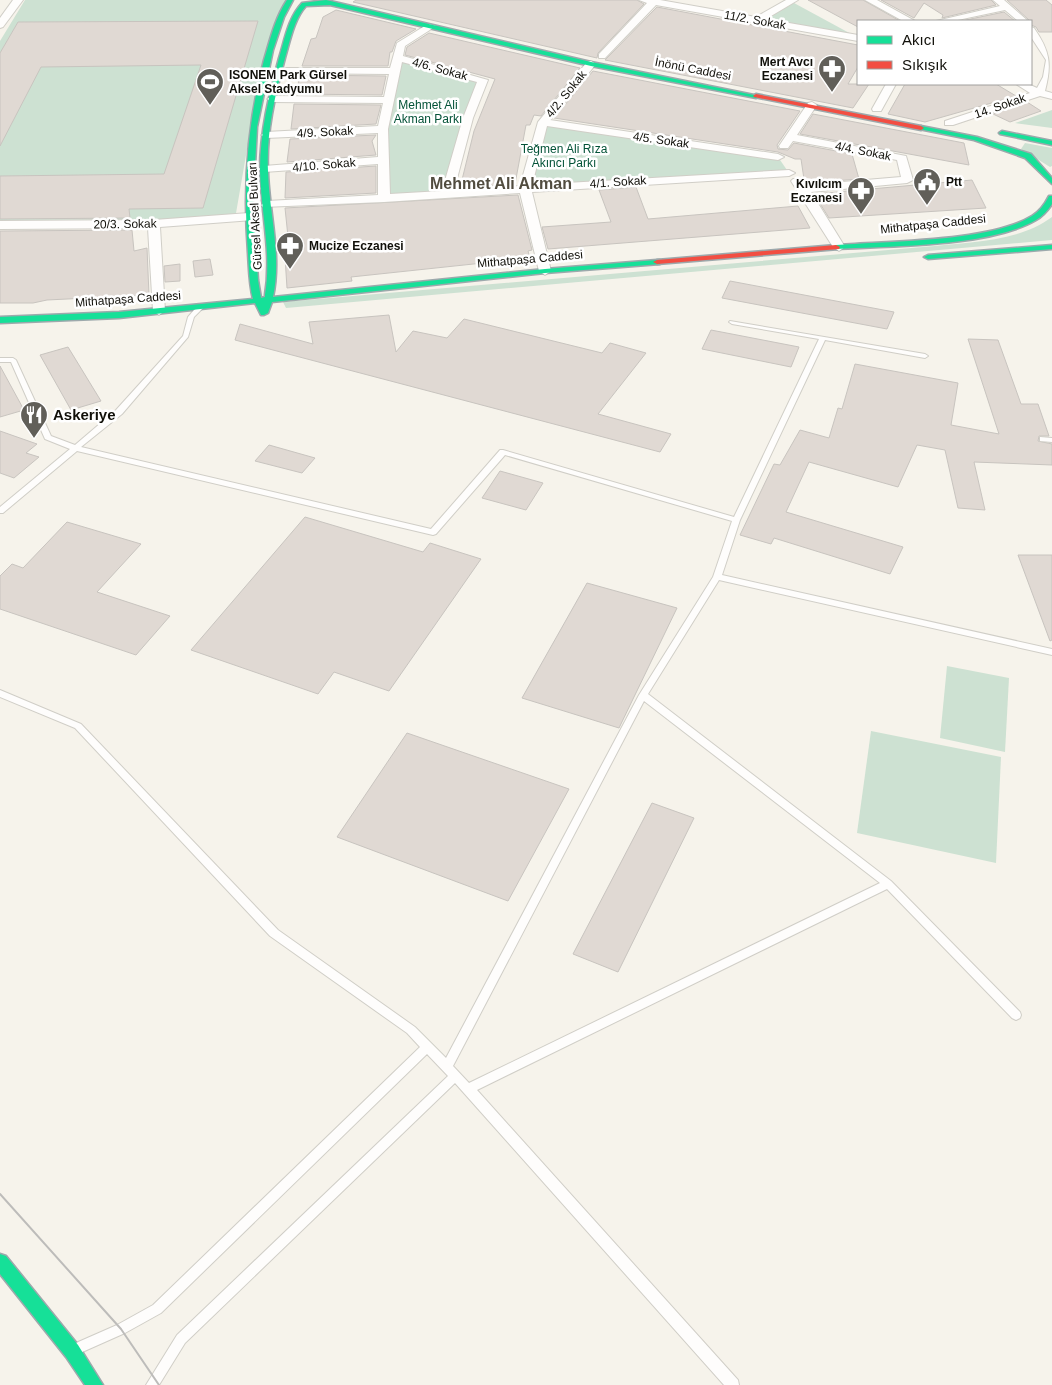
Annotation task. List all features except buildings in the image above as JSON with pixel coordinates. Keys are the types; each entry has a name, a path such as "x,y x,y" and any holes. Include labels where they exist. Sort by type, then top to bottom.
{"main road":[{"name":"Gürsel Aksel Bulvarı","path":"291,0 285,7 264,66 249,158 249,217 256,302 265,313 271,301 273,253 264,169 266,135 272,99 296,13 306,2 324,1"},
{"name":"İnönü Caddesi","path":"358,0 602,56 1052,143"},
{"name":"İnönü Caddesi","path":"324,1 590,64 812,105 989,141 1028,156 1052,182"},
{"name":"Mithatpaşa Caddesi","path":"0,320 159,311 271,301 545,270 839,247 990,232 1031,220 1050,204 1052,198"},
{"path":"249,217 267,205"},
{"path":"914,259 1052,247"},
{"name":"Mithatpaşa Caddesi","path":"184,321 207,319"},
{"name":"Mithatpaşa Caddesi","path":"0,332 151,324"},
{"path":"0,1262 72,1351 95,1385"}],"street":[{"path":"0,25 18,0"},
{"path":"757,20 791,0"},
{"path":"870,0 908,20"},
{"path":"998,0 1022,20"},
{"path":"602,56 650,1"},
{"name":"11/2. Sokak","path":"650,1 857,38"},
{"path":"946,20 1008,7"},
{"name":"4/6. Sokak","path":"384,198 383,129 400,45 432,26"},
{"name":"14. Sokak","path":"949,123 1039,93 1048,77 1051,60 1032,33"},
{"name":"4/6. Sokak","path":"398,58 484,80 468,118 447,194"},
{"name":"4/2. Sokak","path":"545,270 526,188 533,153 543,122 590,64"},
{"path":"280,70 395,71"},
{"path":"877,109 890,85"},
{"path":"1024,85 1039,93 1052,96"},
{"path":"272,99 389,100"},
{"path":"812,105 789,137 778,157 804,189 839,247"},
{"name":"4/5. Sokak","path":"543,122 778,157"},
{"name":"4/9. Sokak","path":"266,135 383,129"},
{"name":"4/4. Sokak","path":"789,137 902,158 907,180 804,189"},
{"name":"4/10. Sokak","path":"264,169 383,160"},
{"name":"4/1. Sokak","path":"267,205 790,172"},
{"name":"20/3. Sokak","path":"0,225 154,224 249,217"},
{"path":"154,224 159,311"}],"lane":[{"path":"0,511 119,412 186,336 184,321 201,307"},
{"path":"732,322 926,356"},
{"path":"446,1067 643,695 717,577 736,520 823,338"},
{"path":"0,360 13,360 48,437 75,448 433,532 504,452 736,520"},
{"path":"1044,439 1052,440"},
{"path":"717,577 1052,652"},
{"path":"0,693 78,726 274,934 410,1030 468,1089 733,1385"},
{"path":"643,695 888,884 1016,1015"},
{"path":"468,1089 888,884"},
{"path":"72,1351 121,1329 157,1309 427,1047"},
{"path":"152,1385 181,1340 455,1076"}],"green space":[{"path":"25,0 290,0 260,74 235,219 0,220 0,41"},
{"path":"794,3 853,35 766,19"},
{"name":"Mehmet Ali Akman Parkı","path":"397,58 483,80 447,194 384,199 383,129"},
{"path":"1052,110 1052,128 1015,123"},
{"name":"Teğmen Ali Rıza Akıncı Parkı","path":"543,122 778,157 789,173 525,189"},
{"path":"1025,143 1052,148 1052,166 1050,167 1021,149"},
{"path":"1052,217 1052,240 286,308 283,302 973,242 1007,237 1023,232 1038,226"},
{"path":"947,666 1009,678 1005,752 940,738"},
{"path":"871,731 1001,757 996,863 857,833"}],"tram line":[{"path":"0,1194 121,1329 159,1385"}],"traffic: fast":[{"path":"290,0 278,24 263,76 251,153 249,205 255,294 264,313 269,295 273,260 264,170 264,150 269,110 296,13 304,4 329,3"},
{"path":"318,0 591,64 756,96"},
{"path":"921,128 975,138 1028,156 1052,182"},
{"path":"1002,133 1052,143"},
{"path":"836,247 939,240 994,232 1016,226 1034,218 1052,198"},
{"path":"928,257 1052,247"},
{"path":"0,320 119,315 545,271 657,262"},
{"path":"0,1262 72,1351 95,1385"}],"traffic: jam":[{"path":"756,96 921,128"},
{"path":"657,262 836,247"}],"place":[{"name":"Mert Avcı Eczanesi","path":"832,93"},
{"name":"ISONEM Park Gürsel Aksel Stadyumu","path":"210,106"},
{"name":"Ptt","path":"927,206"},
{"name":"Kıvılcım Eczanesi","path":"861,215"},
{"name":"Mucize Eczanesi","path":"290,270"},
{"name":"Askeriye","path":"34,439"}],"district":[{"name":"Mehmet Ali Akman","path":"501,183"}]}
